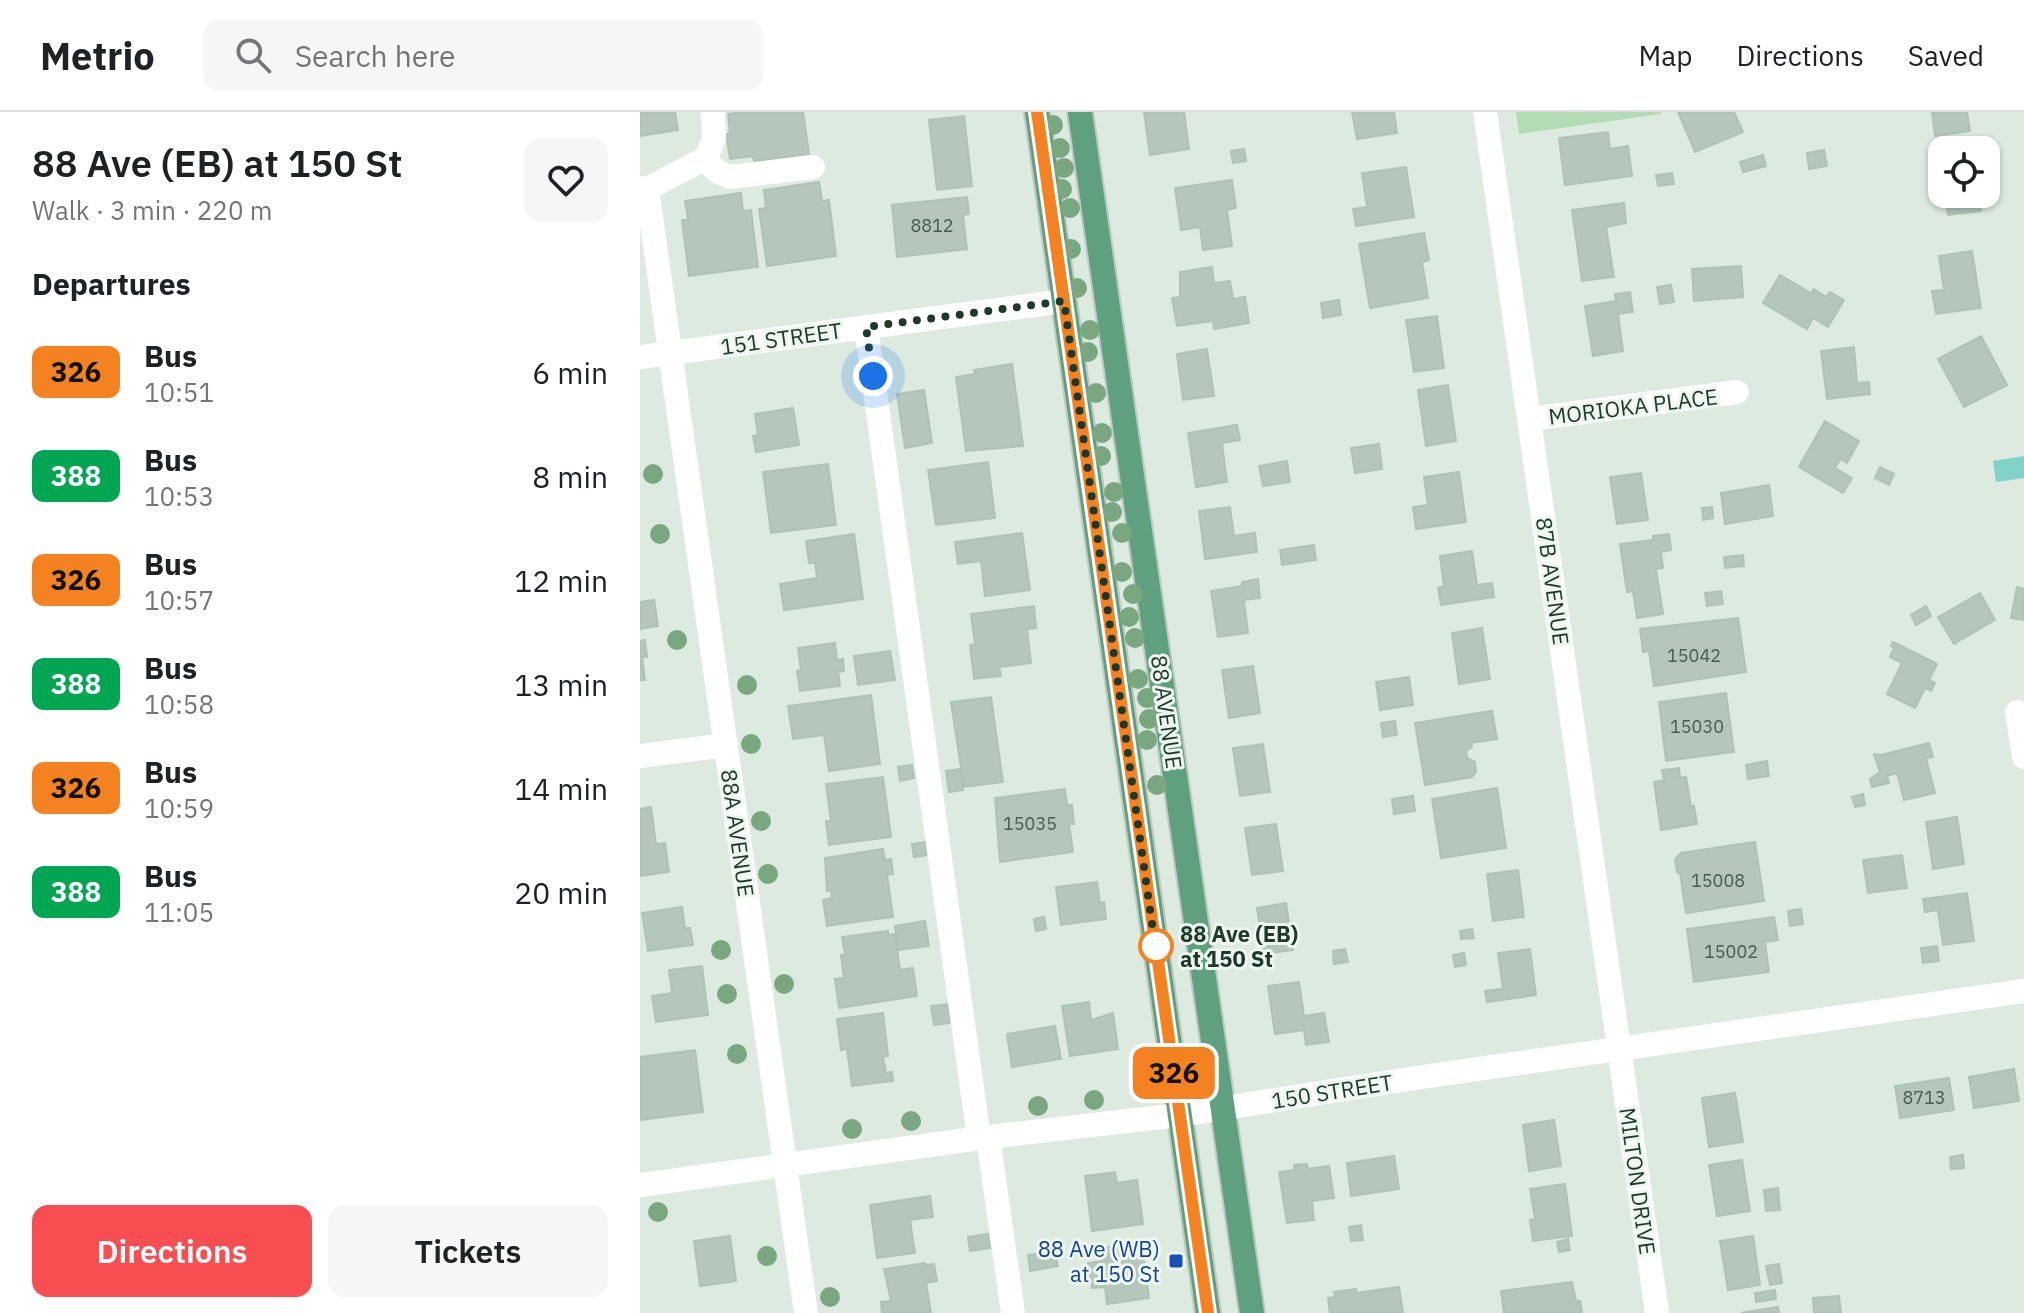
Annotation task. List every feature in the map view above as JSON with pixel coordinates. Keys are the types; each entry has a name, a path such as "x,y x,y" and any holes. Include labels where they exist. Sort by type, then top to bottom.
{"main road":[{"name":"88 AVENUE","path":"1037,112 1208,1313"},
{"name":"88 AVENUE","path":"1080,112 1252,1313"}],"street":[{"path":"643,188 706,158 714,139 713,112"},
{"name":"87B AVENUE","path":"1485,112 1620,1049"},
{"path":"706,158 716,171 731,177 813,167"},
{"name":"88A AVENUE","path":"643,188 670,353 806,1313"},
{"name":"151 STREET","path":"640,357 1064,301"},
{"path":"866,327 984,1138 1013,1313"},
{"name":"MORIOKA PLACE","path":"1530,419 1737,392"},
{"path":"2017,712 2024,757"},
{"path":"640,756 726,745"},
{"name":"150 STREET","path":"640,1185 1180,1115 2024,991"},
{"name":"MILTON DRIVE","path":"1620,1049 1657,1313"}],"green space":[{"path":"1516,112 1661,112 1661,114 1519,134"}],"water":[{"path":"2024,456 2024,478 1996,482 1993,461"}],"building":[{"path":"640,112 675,112 678,130 640,136"},
{"path":"803,112 809,154 754,161 753,156 730,159 726,134 730,134 728,114"},
{"path":"1144,112 1184,112 1189,149 1150,155"},
{"path":"1352,112 1394,112 1397,133 1357,139"},
{"path":"1678,112 1734,112 1743,132 1695,152"},
{"path":"1932,112 1967,112 1970,131 1935,136"},
{"path":"964,116 972,186 937,190 929,120"},
{"path":"1608,132 1610,149 1628,146 1632,176 1565,185 1559,138"},
{"path":"1244,149 1246,161 1233,163 1231,151"},
{"path":"1824,150 1827,166 1809,169 1807,153"},
{"path":"1763,155 1766,166 1743,172 1740,162"},
{"path":"1406,167 1414,217 1356,226 1353,209 1367,207 1362,173"},
{"path":"1672,173 1674,184 1658,186 1656,175"},
{"path":"1232,180 1236,208 1227,210 1232,246 1203,250 1200,227 1181,230 1175,188"},
{"path":"819,182 822,201 829,200 836,256 767,266 759,209 766,208 764,190"},
{"path":"741,193 743,211 751,210 758,267 689,276 682,220 688,220 685,201"},
{"path":"967,197 969,214 963,215 967,249 897,257 892,205"},
{"path":"1624,203 1626,223 1606,227 1614,277 1582,281 1572,210"},
{"path":"1947,208 1981,208 1981,211 1948,215"},
{"path":"1424,233 1429,260 1422,262 1428,298 1370,308 1359,244"},
{"path":"1972,251 1981,308 1936,314 1932,291 1944,290 1939,256"},
{"path":"1741,266 1743,297 1694,301 1692,269"},
{"path":"1212,267 1214,283 1230,281 1233,299 1245,297 1249,323 1214,329 1213,321 1177,326 1172,298 1180,297 1180,272"},
{"path":"1780,275 1811,293 1814,289 1826,297 1830,292 1844,300 1828,327 1813,318 1807,329 1763,303"},
{"path":"1671,285 1674,302 1660,304 1657,287"},
{"path":"1630,292 1633,312 1618,314 1623,351 1593,356 1585,306 1616,301 1615,294"},
{"path":"1339,300 1341,315 1323,318 1321,303"},
{"path":"1437,316 1444,368 1414,372 1406,320"},
{"path":"1981,336 2007,385 1964,407 1938,359"},
{"path":"1854,347 1857,383 1869,382 1870,394 1827,399 1821,351"},
{"path":"1207,349 1214,396 1183,400 1177,354"},
{"path":"1012,364 1023,446 966,451 956,377 975,374 974,370"},
{"path":"1448,385 1456,441 1426,446 1418,390"},
{"path":"924,390 932,443 905,448 897,394"},
{"path":"793,408 799,445 756,452 753,436 758,435 755,414"},
{"path":"1825,421 1859,441 1847,463 1840,459 1835,468 1852,478 1843,493 1799,467"},
{"path":"1237,425 1240,440 1222,443 1227,482 1196,487 1188,433"},
{"path":"1379,444 1382,469 1355,473 1351,448"},
{"path":"1287,461 1290,482 1263,486 1259,466"},
{"path":"988,462 995,518 936,525 928,470"},
{"path":"828,464 836,525 771,533 763,472"},
{"path":"1880,467 1894,474 1889,485 1875,478"},
{"path":"1459,472 1466,522 1416,529 1413,507 1428,505 1424,477"},
{"path":"1641,473 1648,520 1617,524 1610,477"},
{"path":"1769,485 1773,516 1725,524 1721,493"},
{"path":"1230,507 1234,536 1255,533 1257,552 1205,559 1199,511"},
{"path":"1712,507 1713,518 1703,520 1702,508"},
{"path":"1022,533 1030,590 985,596 981,561 958,564 955,542"},
{"path":"854,534 863,599 784,610 780,584 817,578 815,563 809,563 806,541"},
{"path":"1669,534 1671,550 1661,552 1663,568 1656,569 1663,614 1637,618 1633,591 1627,592 1620,544 1653,540 1653,536"},
{"path":"1314,545 1316,560 1282,565 1280,550"},
{"path":"1472,551 1477,585 1492,583 1494,597 1441,605 1438,588 1444,586 1440,556"},
{"path":"1743,555 1744,566 1725,568 1724,557"},
{"path":"1258,579 1260,598 1244,600 1248,633 1218,637 1211,591 1242,586 1242,582"},
{"path":"2017,587 2024,589 2024,620 2011,618"},
{"path":"1721,591 1723,604 1707,606 1705,593"},
{"path":"1980,593 1995,620 1954,644 1938,617"},
{"path":"654,600 658,626 640,629 640,602"},
{"path":"1034,606 1036,628 1027,629 1031,663 999,667 1001,676 974,679 970,645 975,644 971,614"},
{"path":"1926,606 1931,616 1916,625 1911,615"},
{"path":"1738,618 1746,672 1654,686 1649,651 1643,652 1640,629"},
{"path":"1482,628 1490,679 1459,684 1452,633"},
{"path":"645,640 647,657 642,657 645,680 640,680 640,641"},
{"path":"1893,642 1937,664 1929,680 1935,683 1931,691 1925,688 1915,708 1887,694 1902,663 1890,657"},
{"path":"835,643 837,660 843,659 844,671 838,672 840,686 800,691 798,648"},
{"path":"890,651 895,680 858,685 854,656"},
{"path":"1253,666 1260,713 1229,718 1222,670"},
{"path":"1409,677 1413,705 1380,710 1376,682"},
{"path":"1726,693 1734,752 1666,761 1659,702"},
{"path":"871,695 880,764 829,771 824,735 793,739 788,706"},
{"path":"991,697 1003,782 964,787 951,702"},
{"path":"1492,711 1497,739 1471,743 1472,747 1466,751 1467,758 1475,762 1476,772 1472,777 1425,785 1415,723"},
{"path":"1395,721 1397,735 1383,737 1381,723"},
{"path":"1929,743 1933,757 1926,758 1935,793 1904,800 1897,773 1887,776 1889,783 1872,787 1870,779 1880,772 1874,754"},
{"path":"1263,744 1270,792 1240,796 1233,748"},
{"path":"1767,761 1769,776 1748,779 1746,765"},
{"path":"912,765 914,778 900,781 898,767"},
{"path":"1679,768 1680,778 1686,777 1697,824 1661,830 1654,782 1664,780 1662,770"},
{"path":"960,769 963,790 949,792 946,771"},
{"path":"883,777 891,837 829,845 826,821 831,821 826,784"},
{"path":"1497,788 1506,848 1441,858 1432,799"},
{"path":"1065,789 1067,805 1072,805 1074,824 1069,824 1073,852 1000,862 995,798"},
{"path":"1863,794 1865,805 1855,807 1852,797"},
{"path":"1413,796 1415,811 1394,814 1392,799"},
{"path":"651,807 656,844 665,843 669,872 640,876 640,809"},
{"path":"1957,817 1964,864 1933,869 1926,822"},
{"path":"1276,824 1283,871 1252,875 1245,828"},
{"path":"926,842 928,855 914,857 912,844"},
{"path":"1755,842 1764,901 1686,913 1675,859 1681,853"},
{"path":"883,849 885,860 891,859 893,874 887,875 893,917 827,926 823,900 832,898 831,890 827,891 825,858"},
{"path":"1902,855 1907,888 1868,893 1863,860"},
{"path":"1518,870 1524,917 1493,921 1487,874"},
{"path":"1097,882 1106,919 1061,925 1056,887"},
{"path":"1967,893 1974,941 1943,945 1938,910 1925,912 1923,899"},
{"path":"1286,903 1293,950 1264,954 1257,908"},
{"path":"682,907 685,928 690,928 693,945 648,951 642,913"},
{"path":"1801,909 1803,924 1790,926 1788,911"},
{"path":"1044,917 1046,929 1036,931 1034,919"},
{"path":"1774,917 1778,940 1765,942 1769,972 1694,982 1687,929"},
{"path":"925,921 929,946 899,950 895,926"},
{"path":"1472,929 1474,938 1461,939 1460,931"},
{"path":"888,931 888,935 895,934 900,970 913,968 917,996 839,1008 835,979 844,978 842,937"},
{"path":"1937,946 1939,961 1923,963 1921,948"},
{"path":"1345,949 1348,962 1334,964 1333,951"},
{"path":"1530,949 1536,995 1487,1002 1485,991 1503,989 1498,953"},
{"path":"1464,953 1466,965 1455,967 1453,955"},
{"path":"702,966 708,1015 656,1022 652,996 672,993 669,970"},
{"path":"1299,982 1304,1016 1324,1013 1329,1042 1306,1045 1304,1030 1275,1034 1268,986"},
{"path":"1089,1002 1091,1020 1113,1013 1118,1049 1070,1056 1062,1006"},
{"path":"948,1004 951,1023 934,1025 931,1006"},
{"path":"883,1013 888,1056 883,1057 886,1073 892,1072 893,1081 852,1086 847,1049 841,1050 837,1019"},
{"path":"1055,1026 1061,1059 1012,1067 1007,1034"},
{"path":"695,1050 703,1112 640,1120 640,1057"},
{"path":"2014,1069 2019,1101 1974,1108 1969,1077"},
{"path":"1949,1078 1954,1110 1900,1118 1895,1086"},
{"path":"1735,1093 1743,1142 1709,1147 1702,1098"},
{"path":"1554,1120 1561,1166 1529,1171 1523,1125"},
{"path":"1963,1155 1964,1168 1951,1169 1950,1157"},
{"path":"1394,1156 1399,1189 1351,1196 1347,1163"},
{"path":"1742,1160 1750,1211 1717,1216 1709,1165"},
{"path":"1307,1164 1308,1169 1329,1166 1334,1198 1312,1201 1314,1220 1287,1223 1279,1172 1294,1170 1294,1165"},
{"path":"1115,1172 1117,1183 1137,1180 1143,1224 1092,1231 1085,1176"},
{"path":"1565,1184 1572,1236 1533,1241 1530,1220 1535,1219 1530,1189"},
{"path":"1778,1188 1780,1210 1766,1211 1764,1190"},
{"path":"930,1196 933,1217 910,1220 915,1253 877,1258 870,1205"},
{"path":"1361,1225 1363,1240 1351,1241 1349,1227"},
{"path":"988,1234 990,1248 970,1251 968,1237"},
{"path":"730,1236 736,1281 700,1286 694,1241"},
{"path":"1753,1236 1760,1285 1728,1290 1720,1241"},
{"path":"1568,1239 1570,1250 1559,1252 1557,1242"},
{"path":"1137,1243 1139,1254 1143,1253 1149,1298 1107,1304 1105,1287 1092,1288 1088,1263 1102,1261 1100,1248"},
{"path":"1055,1251 1058,1266 1030,1271 1028,1255"},
{"path":"934,1264 937,1281 926,1283 931,1313 882,1313 881,1302 891,1301 884,1269"},
{"path":"1779,1264 1782,1283 1770,1285 1766,1266"},
{"path":"1572,1282 1582,1313 1504,1313 1501,1291"},
{"path":"1399,1287 1403,1313 1330,1313 1328,1298 1335,1297 1334,1292 1356,1289 1356,1293"},
{"path":"1775,1290 1776,1299 1756,1302 1755,1293"},
{"path":"1839,1296 1841,1313 1814,1313 1813,1298"},
{"path":"1778,1307 1779,1313 1741,1313"}],"bus line":[{"name":"326","path":"1037,112 1208,1313"}],"place":[{"name":"88 Ave (EB) at 150 St","path":"1156,946"},
{"name":"88 Ave (WB) at 150 St","path":"1176,1261"}],"route":[{"path":"873,376 866,327 1064,301 1157,959 1156,946"}]}
